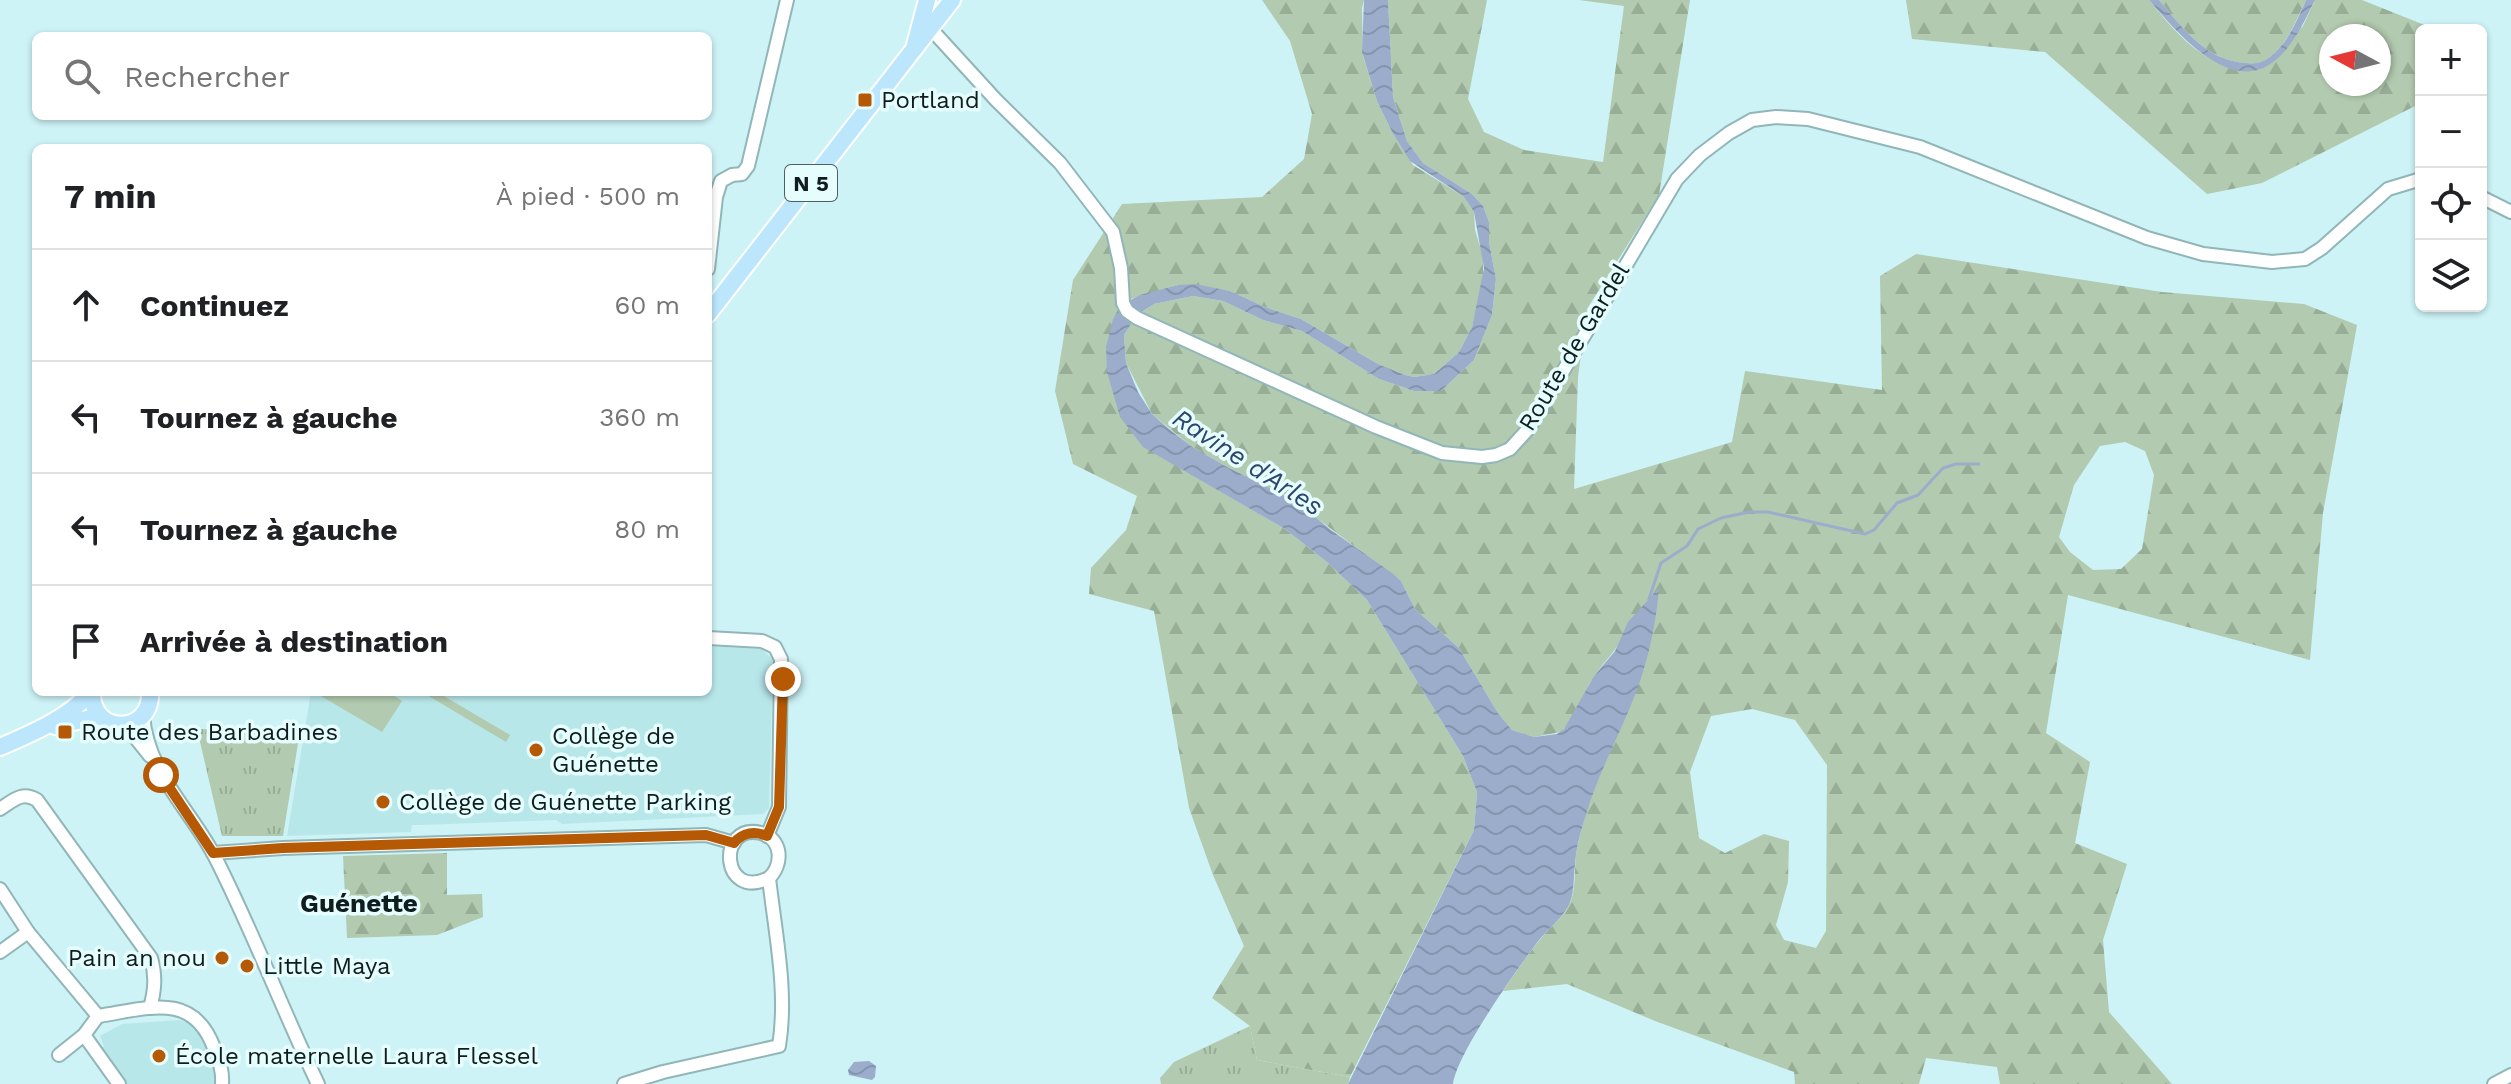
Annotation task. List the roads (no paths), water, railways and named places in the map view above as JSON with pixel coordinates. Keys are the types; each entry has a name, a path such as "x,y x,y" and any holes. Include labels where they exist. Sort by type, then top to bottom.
{"main road":[{"path":"913,51 928,0"},
{"name":"N 5","path":"712,309 940,12"},
{"path":"0,747 41,728 87,696"},
{"path":"92,696 100,716 119,725 132,723 143,715 151,696"},
{"path":"41,728 100,716"}],"street":[{"path":"712,233 721,181 742,174 748,166 787,0"},
{"path":"928,0 930,11 940,12"},
{"name":"Route de Gardel","path":"940,12 996,100 1060,163 1113,232 1121,268 1123,303 1127,311 1376,427 1442,453 1482,457 1510,449 1530,427 1677,179 1700,155 1752,120 1776,117 1808,119 1920,147 2147,238 2203,254 2272,262 2305,259 2322,248 2388,189 2415,181"},
{"path":"2487,200 2511,212"},
{"path":"712,638 762,641 775,647 781,659 779,807 767,836"},
{"path":"143,715 154,761"},
{"path":"119,725 134,736 154,761 213,853 318,1084"},
{"path":"0,809 19,796 28,795 37,800 151,958 155,991 150,1008"},
{"path":"751,832 767,836 778,849 779,857 778,865 769,878 753,883 738,877 729,864 734,843 751,832"},
{"path":"213,853 283,848 706,835 734,843"},
{"path":"624,1084 665,1078 779,1046 783,1026 769,878"},
{"path":"0,889 28,932 98,1016"},
{"path":"0,952 28,932"},
{"path":"59,1055 84,1035 98,1016 150,1008 178,1008 207,1028 223,1072 222,1084"},
{"path":"84,1035 119,1084"},
{"path":"2494,1084 2511,1075"}],"water":[{"path":"1364,0 1388,0 1393,97 1407,141 1423,163 1472,194 1483,206 1489,222 1489,242 1496,279 1492,315 1474,360 1441,391 1414,391 1379,379 1302,331 1263,320 1223,301 1193,296 1154,304 1137,315 1124,335 1126,363 1138,392 1152,414 1169,429 1229,468 1297,502 1401,581 1415,609 1459,648 1498,713 1512,730 1534,737 1557,734 1564,729 1594,676 1615,651 1628,622 1659,588 1643,674 1595,787 1581,829 1573,892 1568,907 1530,952 1490,1010 1465,1052 1453,1084 1348,1084 1474,830 1477,792 1463,756 1367,600 1328,563 1285,529 1143,447 1120,417 1107,372 1106,347 1113,319 1121,305 1140,295 1195,284 1230,291 1301,319 1378,364 1405,375 1434,374 1459,352 1472,327 1484,268 1474,212 1463,196 1410,161 1392,132 1377,101 1362,52"},
{"path":"2149,0 2159,0 2207,50 2232,61 2258,63 2282,45 2306,0 2315,0 2297,34 2280,56 2256,70 2239,71 2204,55"},
{"path":"869,1061 876,1066 872,1080 849,1075 848,1070 854,1062"}],"waterway":[{"path":"1649,599 1661,563 1687,546 1698,529 1721,518 1749,512 1768,512 1865,534 1874,530 1897,503 1918,495 1943,468 1956,464 1979,464"}],"place":[{"name":"Portland","path":"865,100"},
{"name":"Route des Barbadines","path":"65,732"},
{"name":"Collège de Guénette","path":"536,750"},
{"name":"Collège de Guénette Parking","path":"383,802"},
{"name":"Pain an nou","path":"222,958"},
{"name":"Little Maya","path":"247,966"},
{"name":"École maternelle Laura Flessel","path":"159,1056"}],"district":[{"name":"Guénette","path":"359,903"}],"water label":[{"name":"Ravine d'Arles","path":"1248,462"}]}
